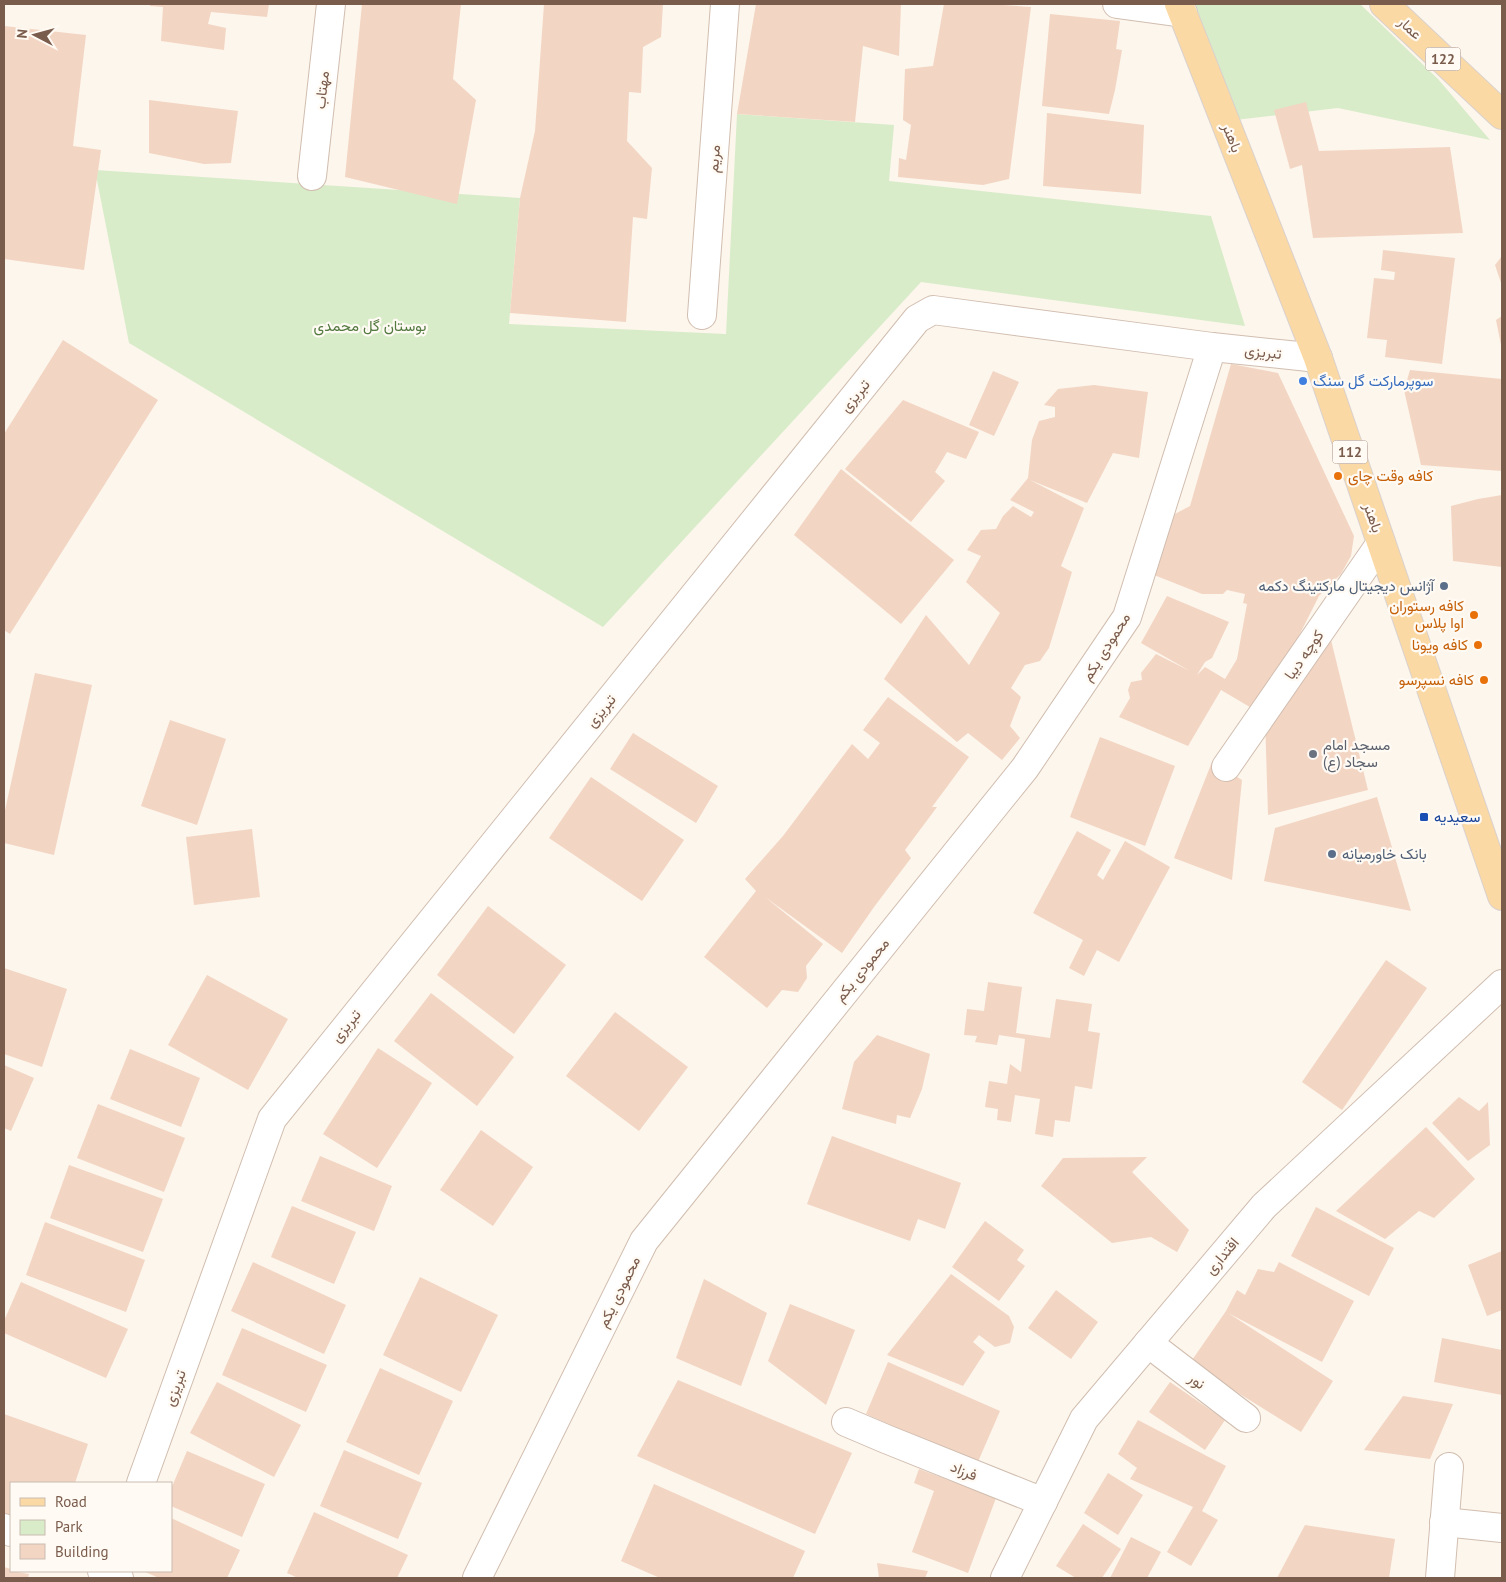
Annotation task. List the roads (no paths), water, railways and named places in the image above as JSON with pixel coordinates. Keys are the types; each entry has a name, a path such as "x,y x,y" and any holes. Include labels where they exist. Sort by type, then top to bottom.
{"main road":[{"name":"عمار","path":"1384,4 1502,115"},
{"name":"باهنر","path":"1182,7 1318,358 1502,896"}],"street":[{"name":"مهتاب","path":"312,176 332,4"},
{"name":"مریم","path":"702,315 725,4"},
{"path":"1117,4 1182,7"},
{"name":"تبریزی","path":"141,1482 272,1119 917,319 933,310 1212,347 1318,358"},
{"name":"محمودی یکم","path":"477,1578 644,1241 1025,768 1128,617 1212,347"},
{"name":"کوچه دیبا","path":"1226,767 1381,543"},
{"name":"اقتداری","path":"1005,1578 1084,1419 1264,1206 1502,984"},
{"name":"نور","path":"1148,1343 1246,1418"},
{"name":"فرزاد","path":"846,1422 886,1440 1043,1502"},
{"path":"1440,1578 1449,1467"},
{"path":"1444,1522 1502,1528"}],"place":[{"name":"سوپرمارکت گل سنگ","path":"1303,381"},
{"name":"کافه وقت چای","path":"1338,476"},
{"name":"آژانس دیجیتال مارکتینگ دکمه","path":"1444,586"},
{"name":"کافه رستوران اوا پلاس","path":"1474,615"},
{"name":"کافه ویونا","path":"1478,645"},
{"name":"کافه نسپرسو","path":"1484,680"},
{"name":"مسجد امام سجاد (ع)","path":"1313,754"},
{"name":"سعیدیه","path":"1424,817"},
{"name":"بانک خاورمیانه","path":"1332,854"}],"park label":[{"name":"بوستان گل محمدی","path":"370,326"}]}
